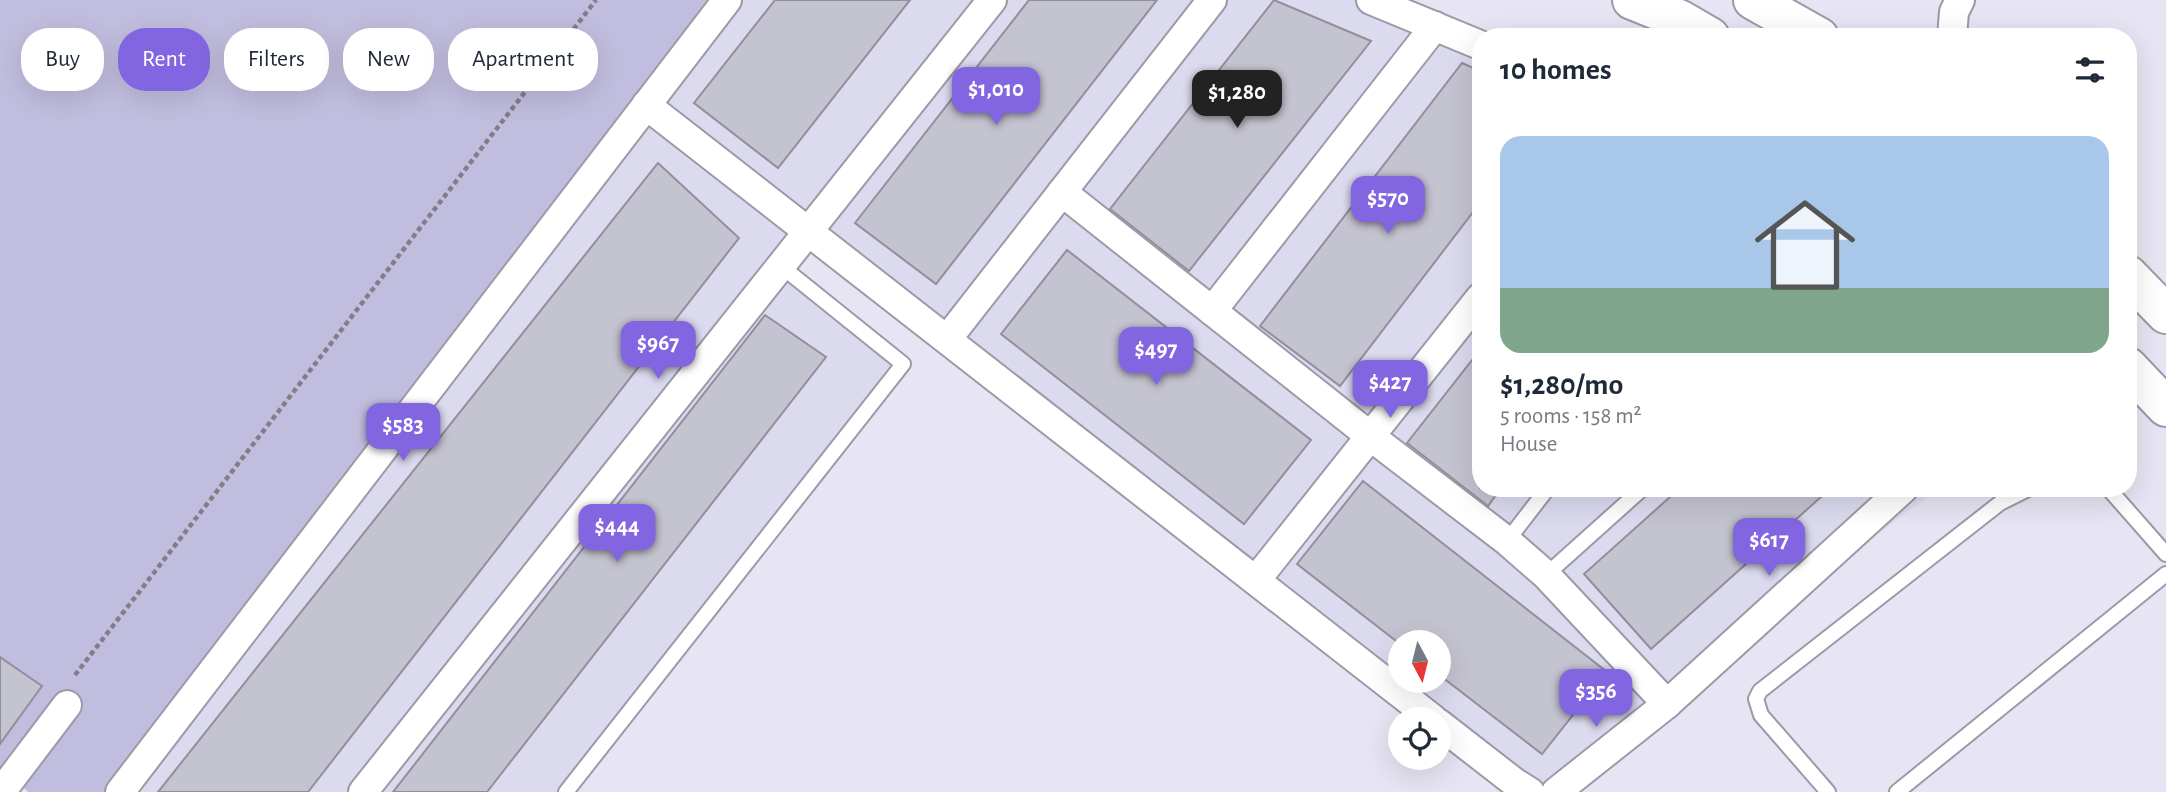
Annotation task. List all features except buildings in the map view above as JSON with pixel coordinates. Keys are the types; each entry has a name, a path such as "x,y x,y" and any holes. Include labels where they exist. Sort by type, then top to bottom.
{"street":[{"path":"120,792 727,0"},
{"path":"363,792 992,0"},
{"path":"948,338 1212,0"},
{"path":"1371,0 1472,42"},
{"path":"1632,0 1694,28"},
{"path":"1953,28 1954,12 1960,0"},
{"path":"1767,1 1806,28"},
{"path":"1212,310 1436,26"},
{"path":"646,105 1418,707"},
{"path":"1062,192 1507,541 1546,575 1667,704"},
{"path":"2137,284 2166,314"},
{"path":"1256,580 1472,308"},
{"path":"2137,376 2166,407"},
{"path":"1556,792 1667,704 1894,497"},
{"path":"1,792 68,694"},
{"path":"1451,733 1530,792"}],"lane":[{"path":"566,792 903,364 781,266"},
{"path":"1507,541 1541,497"},
{"path":"1546,575 1633,497"},
{"path":"1828,792 1761,715 1756,699 1760,691 2000,503 2012,497"},
{"path":"2116,497 2166,554"},
{"path":"1897,792 2166,575"}],"path":[{"path":"68,694 596,0"}],"shaded area":[{"path":"0,0 727,0 120,792 28,792 13,777 0,792"},
{"path":"727,0 1365,0 1472,44 1472,497 1927,497 1534,792 1451,728 1451,707 1424,707 1406,693 1451,693 1451,630 1388,630 1388,679 809,230 781,265 903,364 566,792 120,792"}]}
